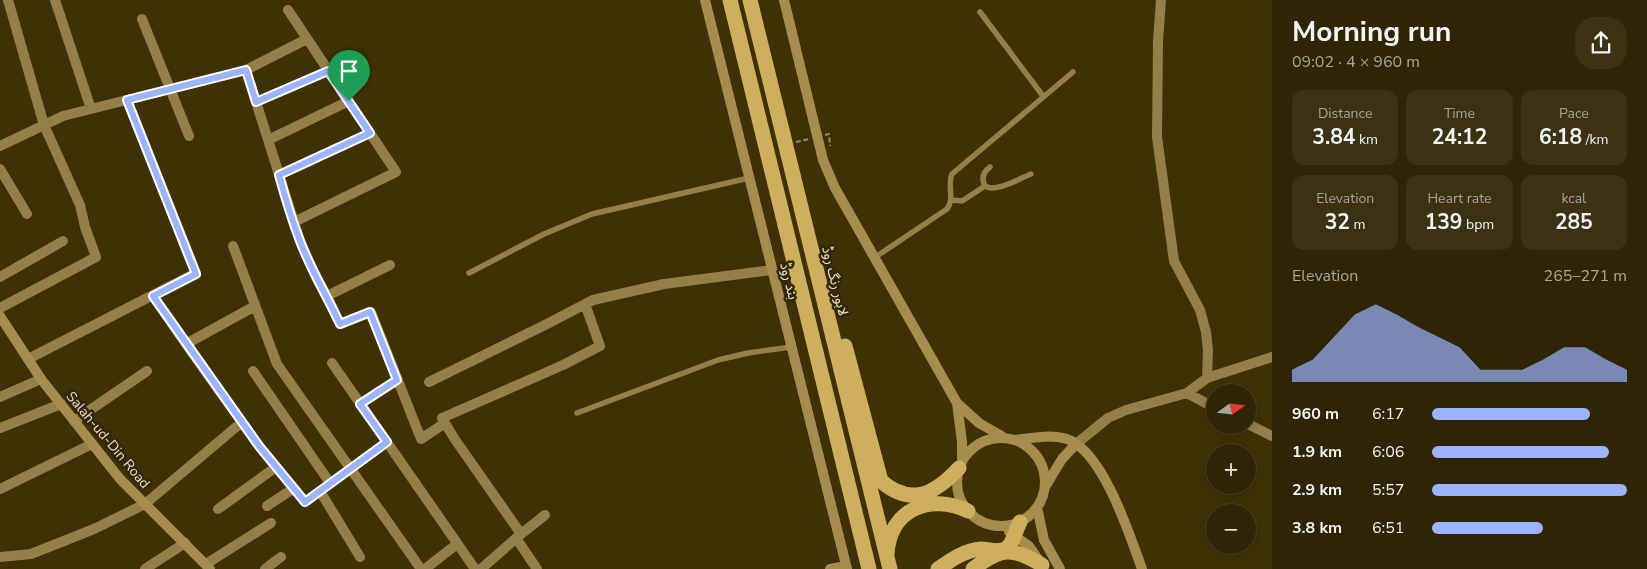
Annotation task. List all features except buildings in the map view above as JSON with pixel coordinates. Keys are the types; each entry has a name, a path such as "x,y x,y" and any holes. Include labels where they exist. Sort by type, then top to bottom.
{"highway":[{"path":"730,0 869,569"},
{"name":"لاہور رنگ روڈ","path":"750,0 889,565"},
{"path":"800,206 825,269 881,481 900,494 922,494 942,485 961,465"},
{"path":"889,565 889,543 896,526 901,519 916,508 942,503 951,504 968,511"},
{"path":"973,569 990,556 1008,547 1017,529"},
{"path":"938,569 957,557 982,549 1024,555 1043,567"}],"main road":[{"name":"بند روڈ","path":"705,0 847,568"},
{"path":"784,0 823,160 834,188 956,404 962,442 961,465 957,479 958,491 962,502 968,511 982,522 1017,529"},
{"name":"Salah-ud-Din Road","path":"0,316 41,379 120,479 208,566"},
{"path":"956,404 979,423 1025,446 1034,453 1041,463 1045,487"},
{"path":"961,465 970,452 980,444 992,439 1051,437 1069,440 1076,444 1091,457 1106,482 1142,569"},
{"path":"1017,529 1037,507 1045,487 1062,459 1076,444"},
{"path":"1037,507 1044,540 1060,569"},
{"path":"998,526 1013,525 1043,567"},
{"path":"830,569 847,568"}],"street":[{"path":"0,308 96,257 85,227 80,205 44,125 8,0"},
{"path":"55,0 91,109"},
{"path":"1161,0 1158,41 1158,146 1174,261 1200,310 1206,332 1208,350 1204,380"},
{"path":"288,10 396,172 294,222"},
{"path":"142,19 189,136"},
{"path":"0,144 63,116 246,70 307,39"},
{"path":"246,70 294,222 316,277 340,324 370,312 421,439 445,423"},
{"path":"256,102 328,71"},
{"path":"28,359 196,274 127,100"},
{"path":"268,140 349,101"},
{"path":"279,175 370,133"},
{"path":"0,169 27,214"},
{"path":"0,277 63,241"},
{"path":"233,246 277,364 421,568 457,544"},
{"path":"327,296 390,266"},
{"path":"429,382 594,300 664,284 772,270"},
{"path":"153,296 242,422 305,502 387,442"},
{"path":"537,569 519,536 442,418 563,366 600,346 585,304"},
{"path":"186,344 256,306"},
{"path":"1076,444 1108,418 1126,410 1184,393 1204,380 1272,358"},
{"path":"332,364 474,569"},
{"path":"253,371 330,483"},
{"path":"74,421 147,372"},
{"path":"0,397 41,379"},
{"path":"360,404 397,380"},
{"path":"1184,393 1206,403"},
{"path":"0,428 60,404"},
{"path":"0,557 31,554 94,529 145,504 242,422"},
{"path":"1256,428 1272,436"},
{"path":"0,489 92,444"},
{"path":"218,509 276,467"},
{"path":"267,506 294,488"},
{"path":"320,490 360,557"},
{"path":"481,569 545,515"},
{"path":"208,566 271,523"},
{"path":"145,569 185,543"},
{"path":"265,569 281,557"}],"lane":[{"path":"980,12 1043,96"},
{"path":"874,258 947,209 950,200 950,180 952,174 1073,72"},
{"path":"990,167 985,170 983,175 985,186 990,189 1031,174"},
{"path":"469,273 544,234 592,214 749,178"},
{"path":"950,200 962,201 985,186"},
{"path":"577,413 718,360 748,353 791,347"}],"route":[{"path":"246,70 256,102 328,71 349,101 370,133 279,175 300,242 340,324 370,312 397,380 360,404 387,442 305,502 259,446 153,296 196,274 127,100 246,70"}]}
